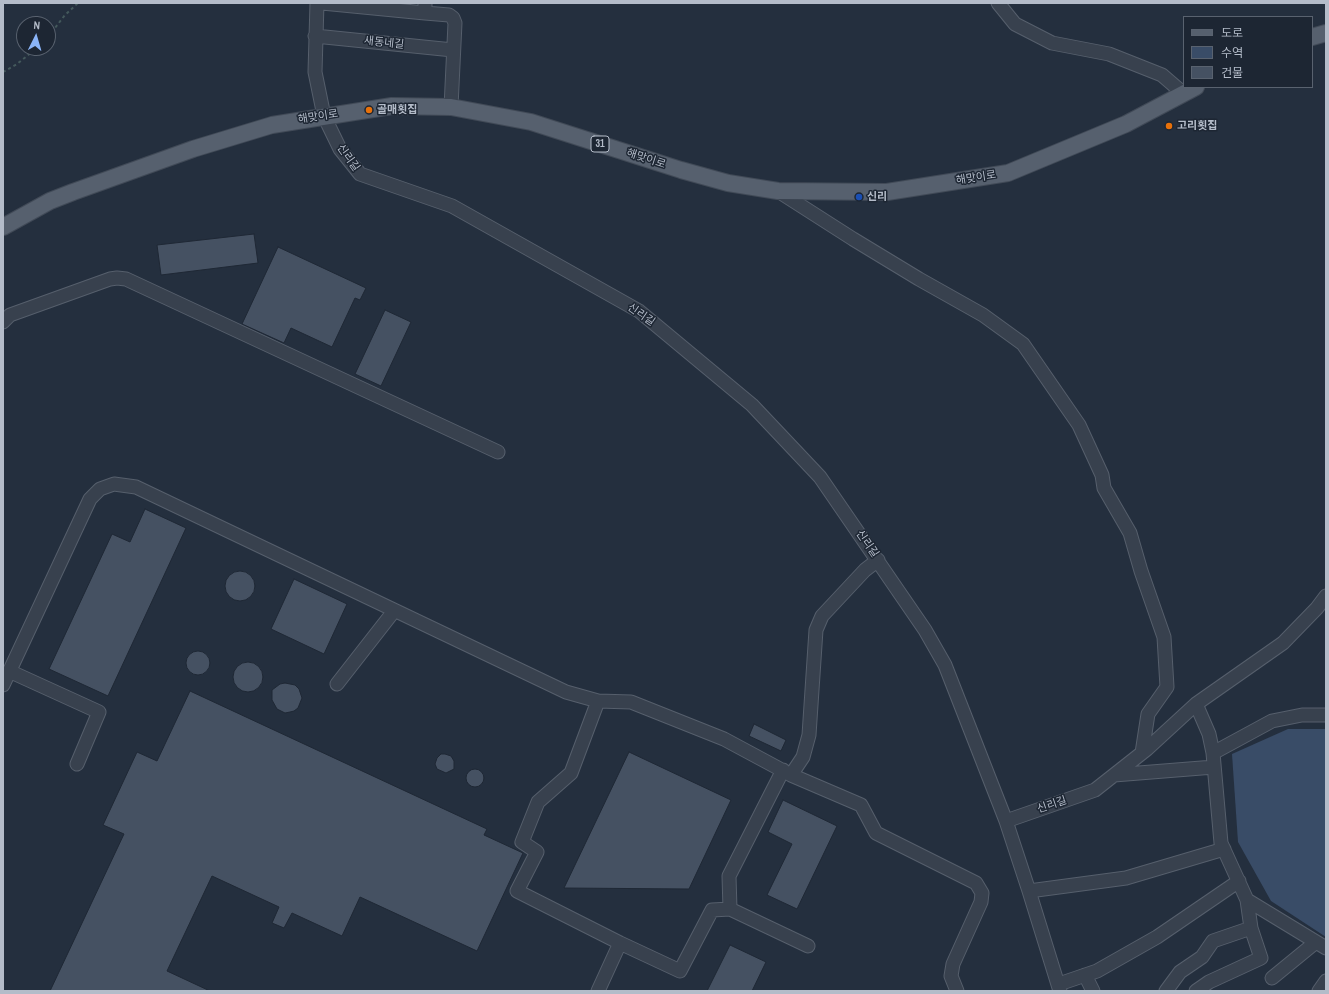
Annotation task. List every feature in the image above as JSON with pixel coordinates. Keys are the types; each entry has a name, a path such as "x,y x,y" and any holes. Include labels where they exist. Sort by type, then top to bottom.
{"main road":[{"path":"1313,37 1326,32"},
{"name":"해맞이로","path":"3,227 50,202 73,192 272,124 392,106 450,107 531,122 681,170 728,183 778,191 887,192 1008,173 1126,124 1190,90"}],"street":[{"path":"317,3 315,72 324,116"},
{"path":"322,3 425,8 449,15 453,18 455,23 450,107"},
{"path":"998,3 1015,24 1052,43 1109,54 1183,86"},
{"name":"새동네길","path":"315,36 453,50"},
{"name":"신리길","path":"324,116 340,149 360,174 452,206 639,311 746,400 762,416 820,477 925,630 945,665 1006,821 1095,790 1142,753 1196,704 1283,644 1326,596"},
{"path":"778,191 853,240 983,315 1023,344 1079,425 1102,475 1104,488 1130,533 1141,571 1164,638 1167,688 1148,714 1142,753"},
{"path":"3,322 10,315 110,279 126,279 498,452"},
{"path":"3,684 90,499 100,489 114,484 136,487 566,692 598,700 631,702 724,739 787,772 861,805 876,834 976,883 982,893 981,902 953,964 951,976 957,991"},
{"path":"730,909 729,876 787,772 803,757 809,735 816,630 822,616 865,570 878,560"},
{"path":"337,684 394,611"},
{"path":"9,671 99,712 77,764"},
{"path":"598,700 571,773 538,802 522,842 537,852 517,891 620,943 680,971 712,910 730,909 808,946"},
{"path":"1196,704 1209,734 1213,753 1221,843 1247,900 1251,928 1261,958 1209,982 1196,991"},
{"path":"1213,753 1272,721 1302,715 1326,715"},
{"path":"1114,775 1214,767"},
{"path":"1006,821 1059,988 1097,970 1157,937 1238,880"},
{"path":"1029,891 1126,878 1224,849"},
{"path":"1247,900 1321,945 1272,978"},
{"path":"1166,991 1180,972 1202,957 1214,942 1251,928"},
{"path":"598,991 620,943"},
{"path":"1085,975 1093,991"},
{"path":"1320,991 1326,981"}],"path":[{"path":"56,27 65,15 78,3"},
{"path":"3,72 27,56"}],"water":[{"path":"1288,729 1326,729 1326,937 1271,901 1238,842 1232,754"}],"building":[{"path":"254,234 258,263 161,275 157,245"},
{"path":"278,247 366,288 360,300 355,298 332,347 291,328 284,343 242,324"},
{"path":"385,310 411,322 381,386 355,374"},
{"path":"145,509 186,528 108,696 49,669 112,534 130,542"},
{"path":"240,571 246,572 254,580 254,592 246,600 240,601 234,600 226,592 225,586 226,580 234,572"},
{"path":"294,579 347,604 324,654 271,629"},
{"path":"198,651 206,655 210,663 206,671 198,675 190,671 186,663 190,655"},
{"path":"248,662 254,663 262,671 262,683 254,691 248,692 242,691 234,683 233,677 234,671 242,663"},
{"path":"285,683 295,685 299,689 302,698 298,708 294,711 285,713 277,709 272,700 272,690 280,684"},
{"path":"190,691 487,829 484,835 523,853 477,951 360,897 342,936 292,913 284,928 272,923 279,907 212,876 167,971 210,991 50,991 124,834 103,825 137,752 157,761"},
{"path":"754,724 786,740 781,751 749,736"},
{"path":"629,752 731,800 689,889 564,888"},
{"path":"441,754 451,756 454,761 454,769 446,773 437,769 435,764 437,758"},
{"path":"471,769 479,769 484,774 482,785 479,787 471,787 466,782 466,774"},
{"path":"783,800 837,826 797,909 767,895 792,844 768,832"},
{"path":"730,945 766,962 752,991 707,991"}],"place":[{"name":"골매횟집","path":"369,110"},
{"name":"고리횟집","path":"1169,126"},
{"name":"신리","path":"859,197"}]}
